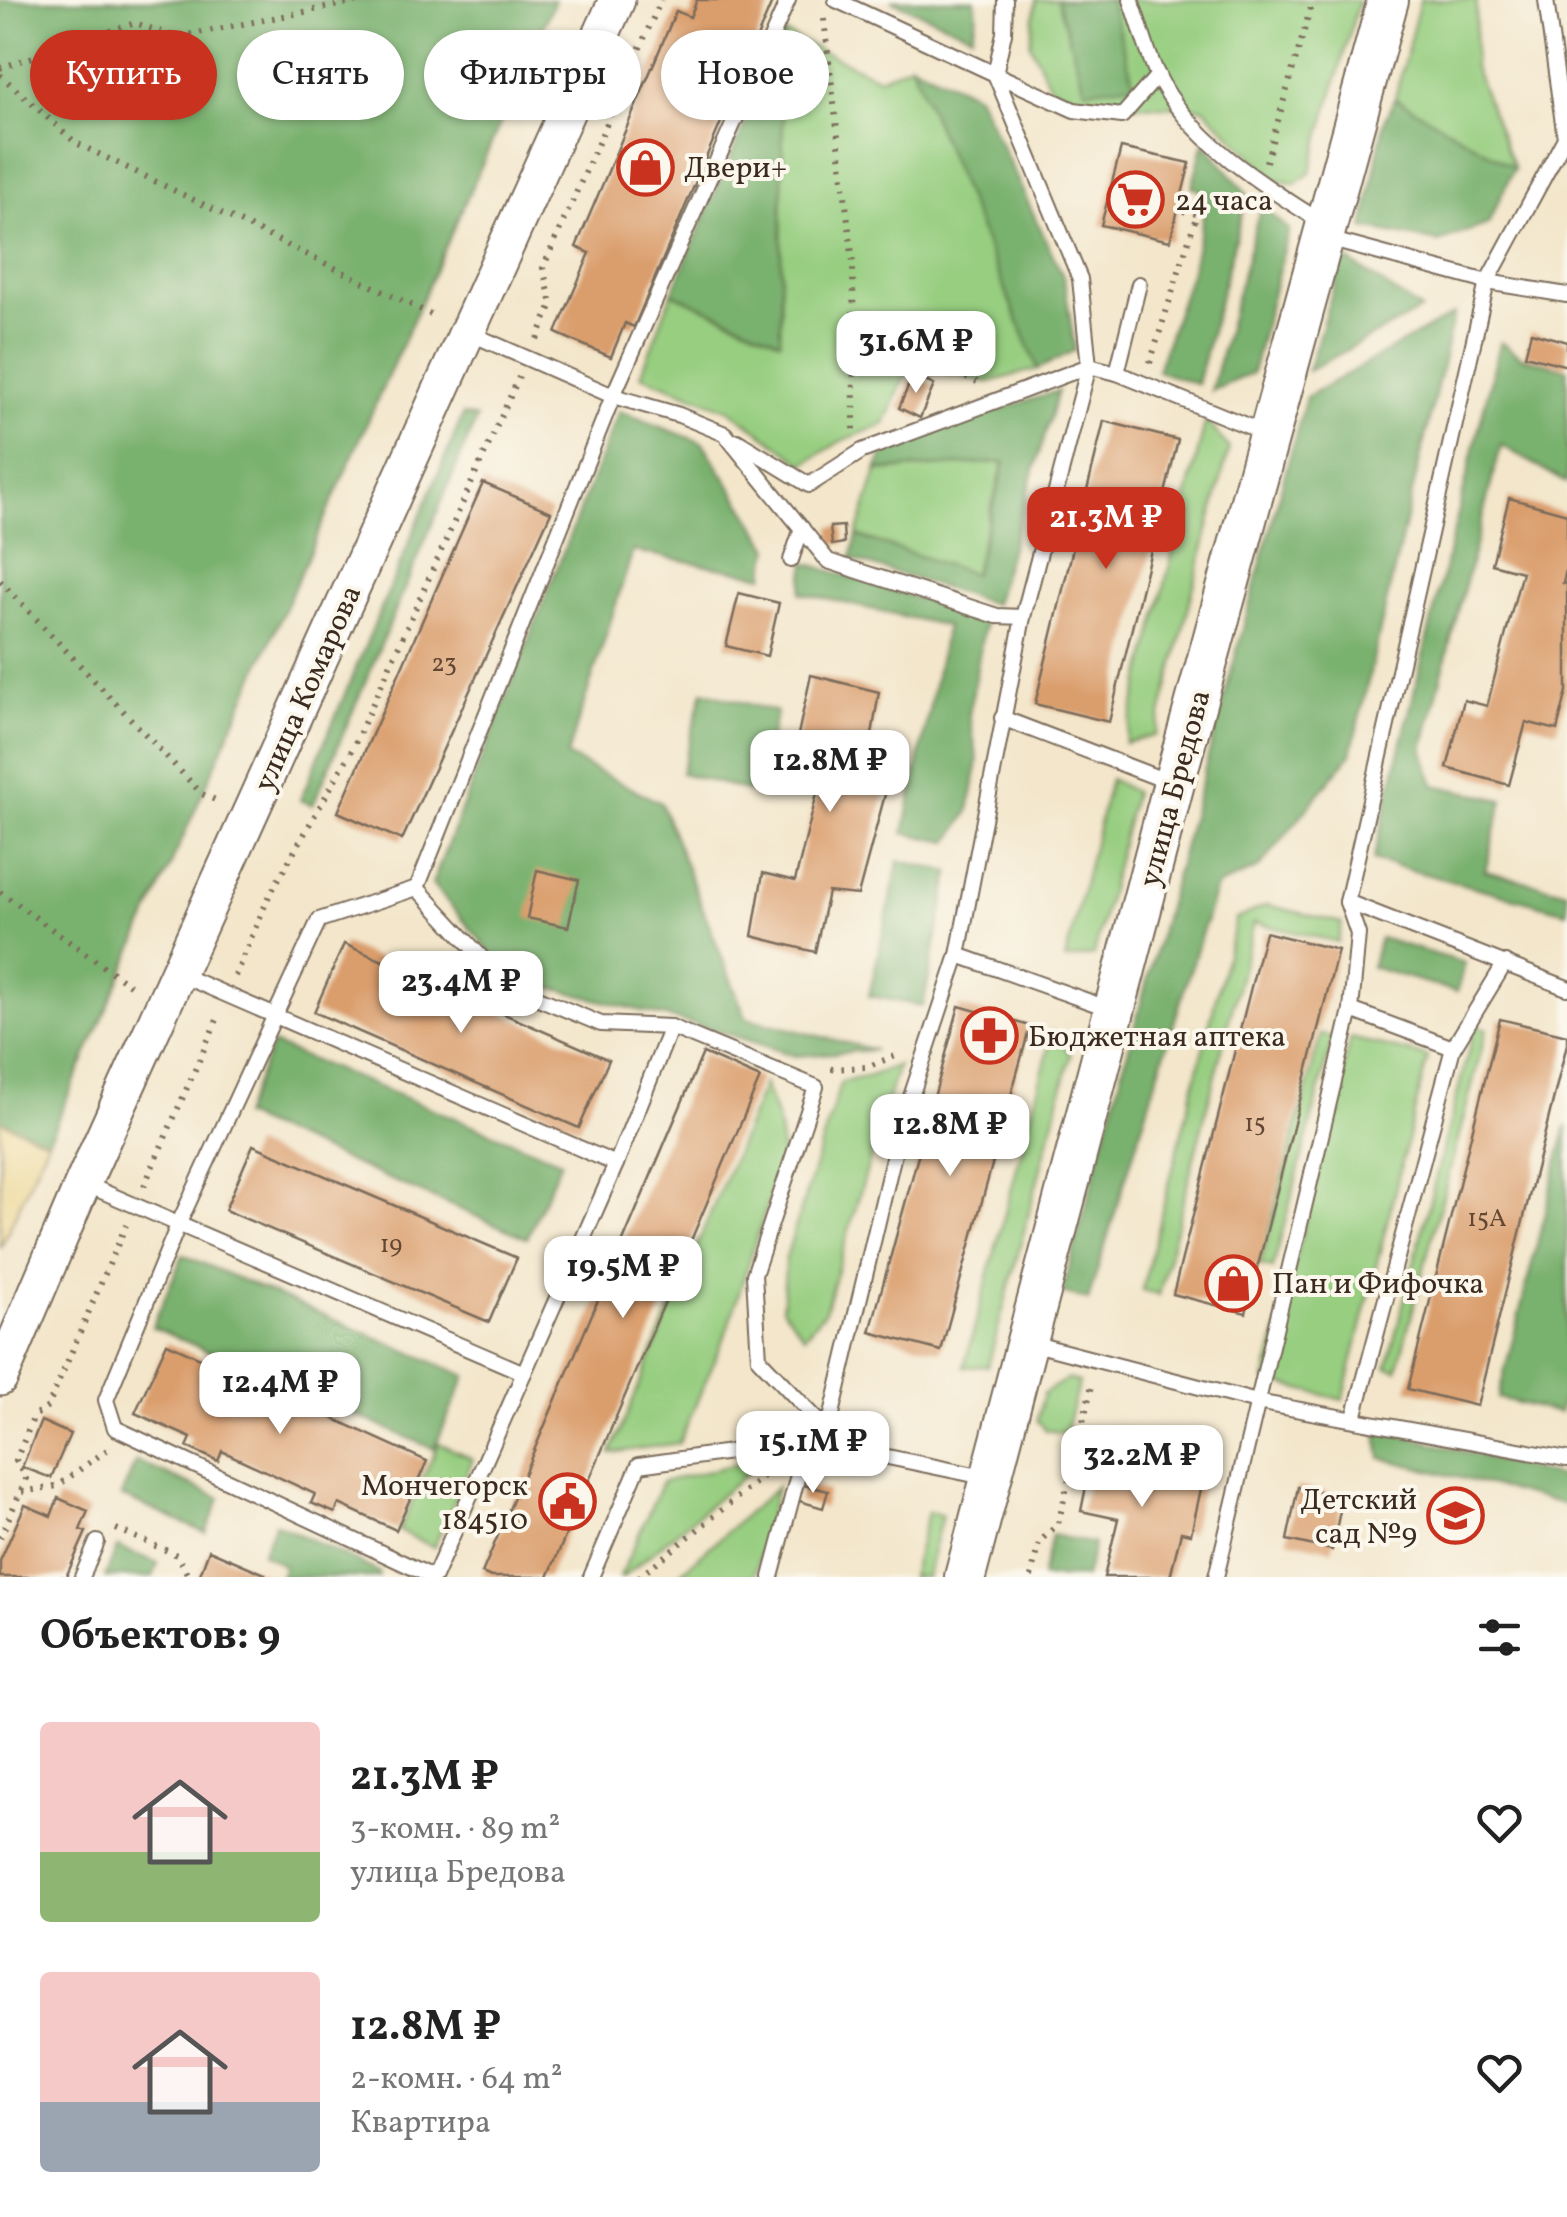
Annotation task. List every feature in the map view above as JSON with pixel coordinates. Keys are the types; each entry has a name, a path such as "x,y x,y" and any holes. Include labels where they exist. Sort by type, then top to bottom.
{"main road":[{"name":"улица Бредова","path":"965,1577 1174,784 1388,0"}],"street":[{"name":"улица Комарова","path":"0,1378 83,1183 617,0"}],"lane":[{"path":"418,888 613,396 788,0"},
{"path":"836,0 1074,110 1122,116 1158,76"},
{"path":"828,1431 899,1133 958,956 1023,617 1089,366 1080,279 995,74 1004,32 1005,0"},
{"path":"1131,0 1158,76 1186,118 1260,184 1324,231 1487,282 1567,296"},
{"path":"1216,1577 1351,1010 1358,934 1347,902 1487,282 1565,138 1546,0"},
{"path":"1117,373 1140,284"},
{"path":"468,332 613,396 679,415 724,434 809,485 854,456 1089,366 1117,373 1271,435"},
{"path":"724,434 828,561 997,616 1023,617"},
{"path":"791,560 802,528"},
{"path":"1002,718 1174,784"},
{"path":"418,888 319,920 278,1015 178,1222 106,1400 116,1428 128,1435 434,1577 616,1164 671,1026"},
{"path":"418,888 507,985 600,1024 671,1026 816,1087 754,1275 759,1359 828,1431 883,1456 990,1478"},
{"path":"1347,902 1567,988"},
{"path":"958,956 1116,1011"},
{"path":"1354,1418 1453,1048 1505,963"},
{"path":"179,974 616,1164"},
{"path":"1351,1010 1453,1048"},
{"path":"83,1183 524,1372"},
{"path":"1026,1342 1258,1402 1567,1459"},
{"path":"591,1577 639,1464 807,1441 828,1431"},
{"path":"772,1577 807,1441"},
{"path":"82,1577 97,1542"}],"path":[{"path":"365,0 177,37 136,23 0,71 76,143 432,315"},
{"path":"0,1538 26,1479 16,1460 34,1416 48,1407 269,896 352,750 552,304 543,268 660,0"},
{"path":"822,0 853,263 854,456"},
{"path":"1260,184 1312,0"},
{"path":"1143,383 1197,214 1178,210"},
{"path":"853,321 1007,397"},
{"path":"0,581 202,794 224,804"},
{"path":"0,892 134,988"},
{"path":"780,1072 866,1067 929,1044"},
{"path":"1031,1577 1039,1542 1058,1524 1098,1362"},
{"path":"20,1492 57,1486 128,1435"},
{"path":"639,1577 807,1441"},
{"path":"9,1518 17,1522"},
{"path":"97,1542 105,1524 178,1555 189,1577"}],"green space":[{"path":"0,0 555,0 542,30 424,30 424,120 502,120 48,1141 0,1121"},
{"path":"890,0 975,0 977,16 972,35"},
{"path":"1036,0 1359,0 1310,173 1295,184 1276,180 1204,108 1084,103 1050,86 1030,44"},
{"path":"1057,0 1110,0 1134,84 1085,90"},
{"path":"1420,0 1477,0 1474,67 1514,168 1395,98"},
{"path":"829,54 879,78 911,64 1038,369 990,382 908,369 885,424 841,441 804,464 730,410 641,375 672,293 780,341 783,120 829,120"},
{"path":"911,64 977,95 1064,278 1075,350 1038,369"},
{"path":"1395,98 1514,168 1488,224 1439,242 1364,228 1384,121"},
{"path":"747,120 783,120 780,341 672,293"},
{"path":"1204,142 1247,194 1197,384 1157,371 1192,268 1208,194 1192,187"},
{"path":"1261,205 1289,230 1252,373 1211,391"},
{"path":"1343,257 1421,310 1308,371"},
{"path":"1454,314 1351,754 1259,868 1216,887 1088,1300 1062,1293 1306,397"},
{"path":"1500,342 1522,357 1567,369 1567,483 1501,445 1423,748 1434,785 1503,800 1485,871 1567,892 1567,912 1373,860"},
{"path":"1058,391 994,604 851,559 857,536 974,574 1005,462 876,470 887,446"},
{"path":"619,411 703,443 770,548 764,576 633,551 567,756 661,803 746,1018 875,1050 795,1056 712,1029 513,978 432,884"},
{"path":"463,415 477,418 313,805 300,800"},
{"path":"1206,420 1229,448 1156,735 1125,743"},
{"path":"1004,462 973,574 857,535 877,471"},
{"path":"806,563 985,620 969,715 978,761 969,811 949,842 904,833 946,626 801,593"},
{"path":"703,691 777,712 756,793 681,773"},
{"path":"1110,779 1134,792 1094,955 1065,960"},
{"path":"899,861 950,872 923,1006 869,996"},
{"path":"1267,905 1342,923 1338,942 1254,923 1159,1295 1142,1290 1236,919"},
{"path":"1380,938 1465,963 1457,992 1371,967"},
{"path":"1475,1025 1487,1029 1397,1370 1387,1367"},
{"path":"1053,1032 1071,1055 988,1366 964,1367"},
{"path":"1321,1034 1333,1038 1273,1268 1260,1265"},
{"path":"1351,1038 1428,1057 1343,1400 1265,1380"},
{"path":"272,1044 561,1161 527,1238 242,1116"},
{"path":"898,1065 825,1311 804,1336 782,1308 786,1257 841,1082"},
{"path":"764,1084 778,1122 783,1157 726,1333 679,1443 611,1453"},
{"path":"1567,1125 1567,1383 1559,1413 1498,1398"},
{"path":"183,1255 466,1376 434,1449 152,1327"},
{"path":"1067,1379 1079,1382 1065,1433 1046,1430 1037,1420 1044,1393"},
{"path":"1376,1428 1567,1479 1567,1505 1381,1458"},
{"path":"439,1443 473,1459 434,1547 399,1531"},
{"path":"768,1456 623,1577 620,1577 662,1482"},
{"path":"136,1461 220,1498 206,1533 121,1496"},
{"path":"777,1487 754,1577 676,1577"},
{"path":"928,1512 942,1515 927,1577 911,1577"},
{"path":"275,1523 379,1572 379,1577 280,1577 284,1566 262,1554"},
{"path":"1052,1535 1094,1544 1085,1577 1041,1577"},
{"path":"117,1547 158,1563 153,1577 105,1577"}],"sand":[{"path":"0,1121 48,1141 0,1249"}],"building":[{"path":"697,0 773,0 760,30 668,30 676,11 690,17"},
{"path":"661,46 661,120 722,120 634,327 625,323 611,357 556,333 590,253 576,247 630,120 641,120 641,94"},
{"path":"1121,148 1190,163 1170,241 1101,225"},
{"path":"1531,332 1567,342 1567,366 1525,355"},
{"path":"913,375 934,385 920,418 899,408"},
{"path":"1104,421 1178,440 1109,722 1035,704"},
{"path":"483,483 551,512 402,840 338,812"},
{"path":"1509,498 1567,514 1567,566 1563,583 1567,584 1567,691 1557,730 1526,722 1509,785 1447,768 1464,700 1487,706 1522,572 1492,564"},
{"path":"843,526 844,543 832,545 830,527"},
{"path":"739,593 779,603 767,656 726,646"},
{"path":"811,675 879,692 869,753 894,761 858,895 828,892 815,952 752,936 763,873 795,881 829,746 797,739"},
{"path":"537,870 579,880 568,927 527,918"},
{"path":"1265,932 1338,950 1246,1313 1173,1294"},
{"path":"344,944 609,1060 579,1128 314,1012"},
{"path":"959,1006 1030,1026 941,1351 870,1332"},
{"path":"1500,1019 1567,1035 1567,1044 1477,1406 1408,1389"},
{"path":"703,1053 760,1078 548,1577 491,1577 482,1573"},
{"path":"253,1145 517,1258 489,1322 225,1210"},
{"path":"167,1343 427,1461 396,1530 339,1504 335,1513 311,1503 315,1494 222,1451 218,1461 187,1447 191,1438 135,1413"},
{"path":"41,1421 70,1434 51,1478 22,1467"},
{"path":"1094,1448 1205,1471 1191,1534 1181,1532 1170,1577 1104,1577 1118,1519 1081,1511"},
{"path":"803,1485 828,1491 823,1508 799,1501"},
{"path":"1298,1487 1343,1496 1332,1550 1287,1540"},
{"path":"58,1498 88,1511 80,1530 86,1532 66,1577 0,1577 0,1561 25,1505 51,1516"},
{"path":"209,1550 265,1574 264,1577 199,1577"}],"place":[{"name":"Двери+","path":"645,167"},
{"name":"24 часа","path":"1136,200"},
{"name":"Бюджетная аптека","path":"989,1036"},
{"name":"Пан и Фифочка","path":"1233,1283"},
{"name":"Мончегорск 184510","path":"567,1502"},
{"name":"Детский сад №9","path":"1456,1516"}]}
